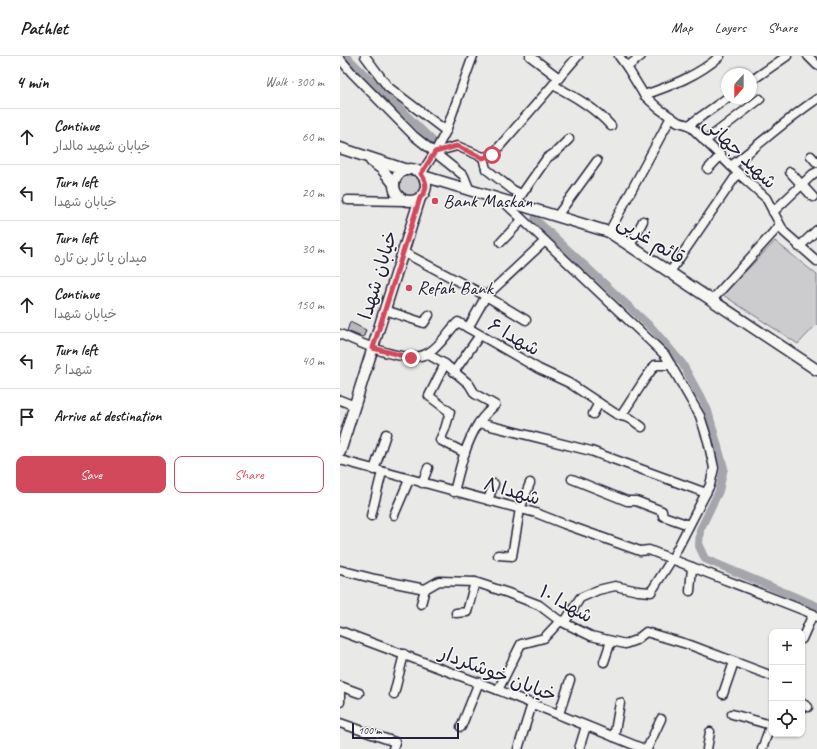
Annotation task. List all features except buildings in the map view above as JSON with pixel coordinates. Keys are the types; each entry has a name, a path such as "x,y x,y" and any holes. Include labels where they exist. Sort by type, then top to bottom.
{"main road":[{"path":"340,148 363,155 407,170 415,170 422,175 426,185 423,195 420,198 411,201 406,201 399,197 396,194 394,184 382,169 363,155"},
{"path":"394,184 398,175 407,170"},
{"name":"قائم غربی","path":"422,175 609,232 817,370"},
{"name":"خیابان شهدا","path":"340,452 420,198"}],"street":[{"path":"365,56 388,87 446,131"},
{"path":"422,175 446,131 473,56"},
{"path":"530,56 559,78"},
{"path":"435,152 457,146 483,158 492,155 578,56"},
{"name":"شهید جهانی","path":"619,56 628,67 644,95 658,108 678,122 689,125 766,198 784,232 799,247 817,261"},
{"path":"628,67 641,56"},
{"path":"644,95 669,86 689,76 710,65 720,56"},
{"path":"757,78 787,56"},
{"path":"808,56 817,65"},
{"path":"340,59 414,136 464,176 470,190"},
{"path":"553,85 569,93 601,114 611,126"},
{"path":"731,166 817,99"},
{"path":"705,140 760,100"},
{"path":"689,125 721,102"},
{"path":"609,232 671,117"},
{"path":"515,204 547,158 556,152 568,139"},
{"path":"708,169 721,156"},
{"path":"811,156 817,163"},
{"path":"483,158 486,169 513,190 521,194"},
{"path":"557,216 597,161"},
{"path":"790,172 813,197"},
{"path":"773,212 813,174 817,172"},
{"path":"670,272 738,173"},
{"path":"348,200 406,201"},
{"path":"498,690 521,644 544,638 560,621 566,620 580,598 598,590 615,586 651,592 672,559 706,493 710,485 714,468 708,441 700,416 665,355 501,200"},
{"path":"500,242 522,220"},
{"path":"630,246 643,221"},
{"path":"712,300 780,226"},
{"path":"799,247 817,230"},
{"path":"468,328 486,296 545,241"},
{"path":"403,252 486,296 526,320"},
{"path":"385,310 424,323 429,315"},
{"name":"شهدا ۶","path":"427,354 438,346 458,322 539,370 570,383 616,414 631,419 642,427"},
{"path":"340,334 373,348 411,358 427,354 445,364 469,384 476,394 495,405 479,423 470,438 464,452 454,492"},
{"path":"454,372 480,335"},
{"path":"445,364 429,396 450,412 440,440 464,452"},
{"path":"621,416 655,365 671,365"},
{"path":"340,400 355,406"},
{"path":"593,414 599,403"},
{"path":"479,423 592,451 706,493"},
{"path":"371,516 378,471 386,434"},
{"name":"شهدا ۸","path":"340,460 536,513 640,551 648,550 815,615"},
{"path":"422,483 428,468"},
{"path":"572,479 627,501 636,501 662,511 663,516 689,525"},
{"path":"394,515 410,480"},
{"path":"498,555 512,556 520,509 530,483"},
{"path":"488,500 494,484"},
{"path":"690,591 692,568"},
{"path":"340,570 425,589 422,604"},
{"name":"شهدا ۱۰","path":"425,589 439,581 475,582 508,592 539,605 560,621 591,636 625,644 636,640 646,632 690,645 769,675"},
{"path":"456,613 467,612 475,582"},
{"path":"805,633 815,615"},
{"name":"خیابان خوشکردار","path":"340,631 479,682 646,749"},
{"path":"604,662 611,641"},
{"path":"394,694 404,654"},
{"path":"723,694 734,662"},
{"path":"559,714 570,680"},
{"path":"461,728 479,682"},
{"path":"340,686 359,694"},
{"path":"340,691 340,702"},
{"path":"614,737 620,703"},
{"path":"518,749 532,704"},
{"path":"732,714 769,723"},
{"path":"646,749 661,719"},
{"path":"340,723 395,742 393,749"},
{"path":"579,749 586,726"},
{"path":"765,748 769,731"},
{"path":"707,749 710,732"}],"shaded area":[{"path":"410,171 420,175 424,185 420,195 410,199 400,195 396,185 400,175"},
{"path":"775,241 817,275 817,324 798,344 723,295"}],"waterway":[{"path":"346,56 432,140"},
{"path":"535,219 653,329 682,363 700,396"},
{"path":"702,398 708,411 724,468 719,491 700,530 699,546 705,559 817,606"}],"place":[{"name":"Bank Maskan","path":"435,201"},
{"name":"Refah Bank","path":"409,288"}],"route":[{"path":"411,358 373,348 420,198 425,190 425,180 421,174 435,152 457,146 483,158 492,155"}]}
